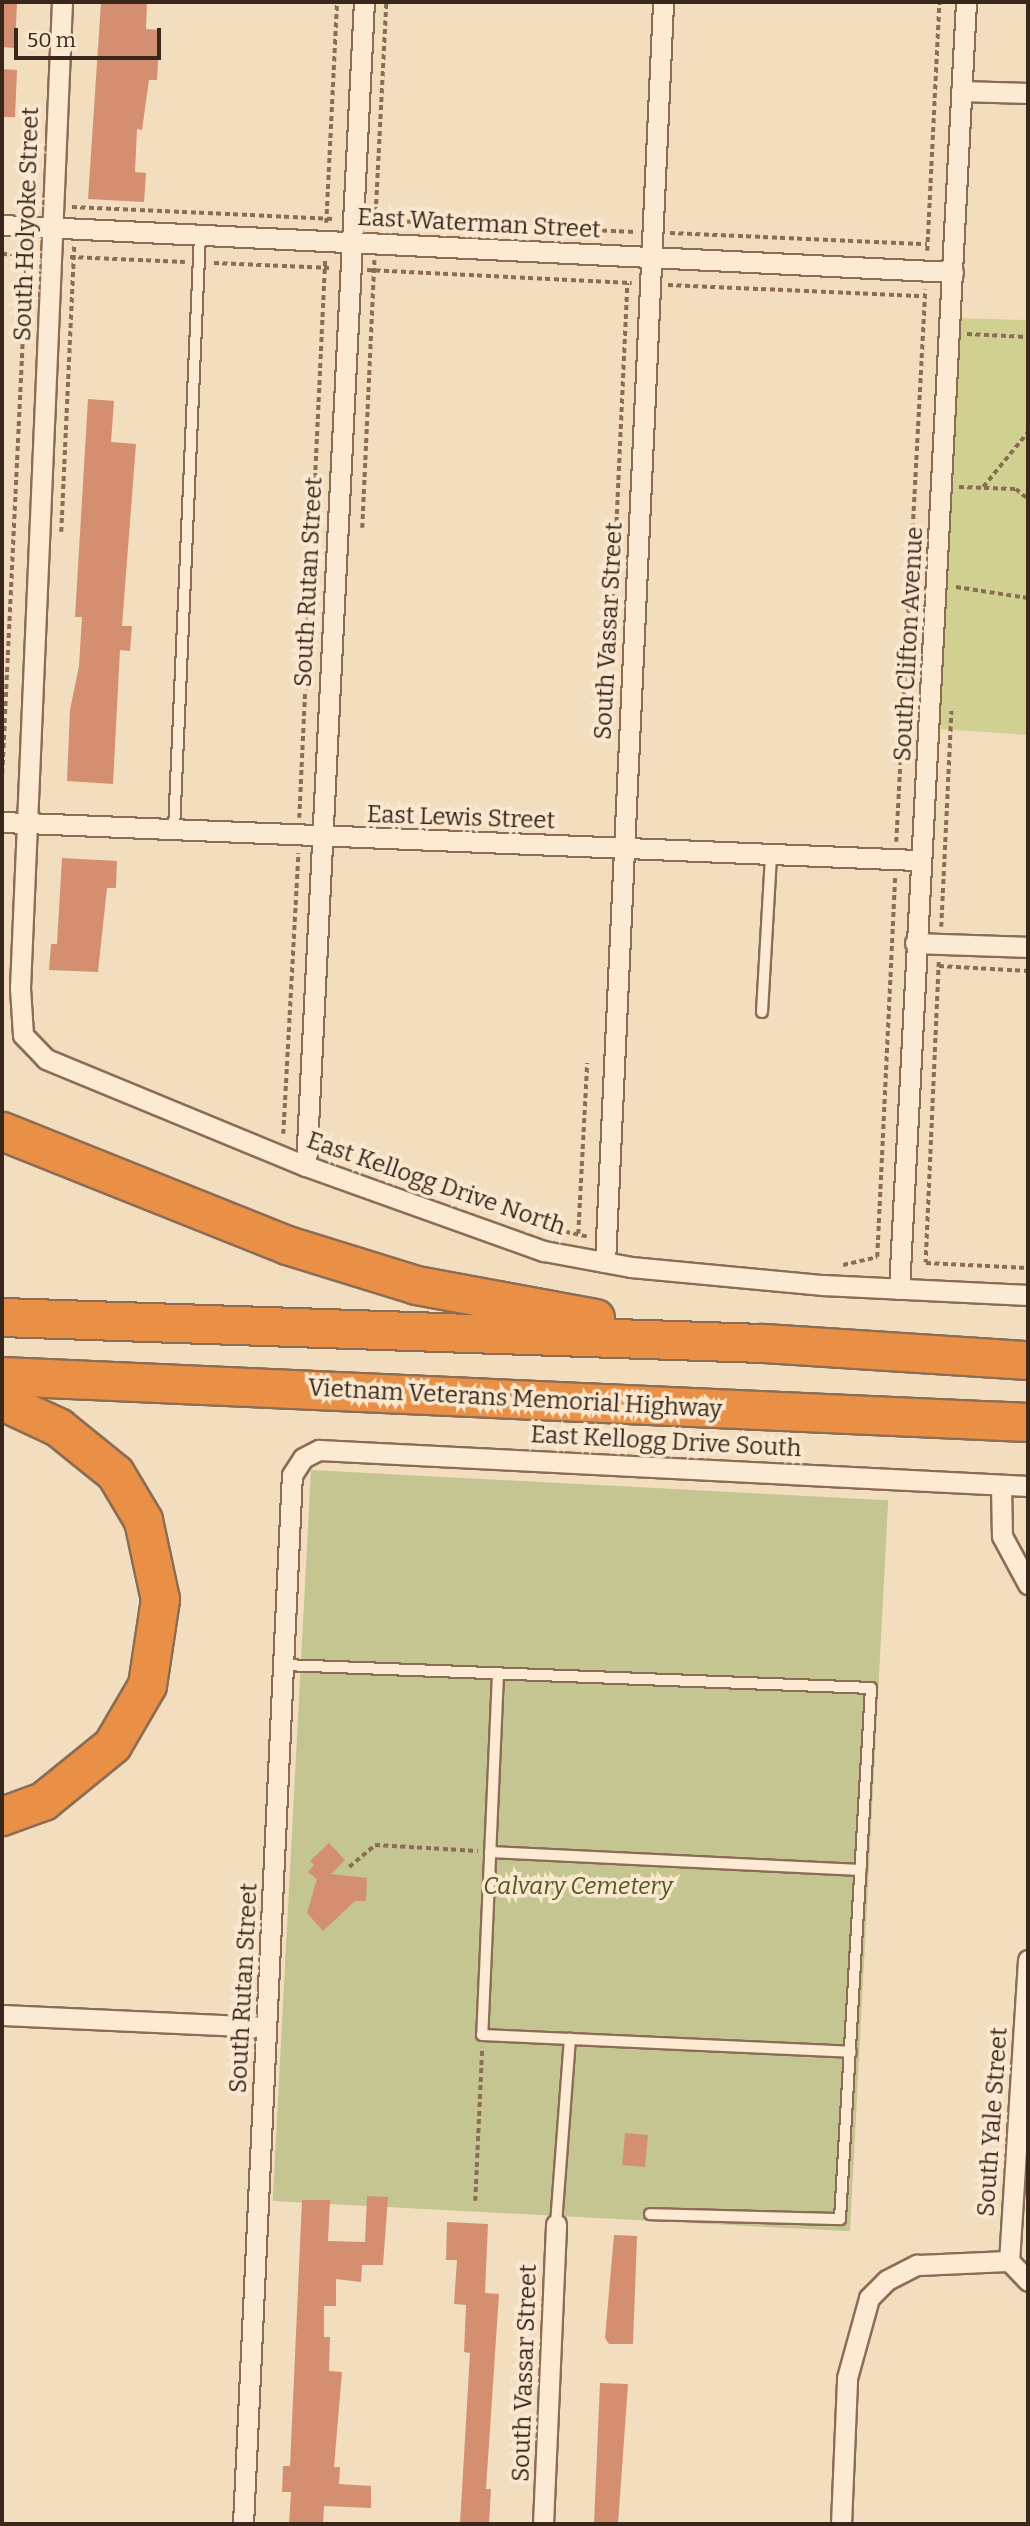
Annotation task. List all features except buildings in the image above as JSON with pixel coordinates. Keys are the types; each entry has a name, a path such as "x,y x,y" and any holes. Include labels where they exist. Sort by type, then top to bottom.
{"highway":[{"path":"2,1130 287,1245 416,1284 762,1343"},
{"path":"2,1317 762,1343 1028,1360"},
{"name":"Vietnam Veterans Memorial Highway","path":"2,1376 1028,1422"},
{"path":"2,1401 58,1427 115,1473 143,1520 160,1599 147,1685 112,1745 43,1801 2,1816"}],"street":[{"name":"South Holyoke Street","path":"23,1035 28,824 62,2"},
{"name":"South Rutan Street","path":"306,1166 364,2"},
{"name":"South Vassar Street","path":"605,1262 663,2"},
{"name":"South Clifton Avenue","path":"899,1289 918,860 943,486 965,2"},
{"path":"961,91 1028,93"},
{"name":"East Waterman Street","path":"2,225 953,272"},
{"name":"East Lewis Street","path":"2,822 918,860"},
{"path":"915,943 1028,947"},
{"name":"East Kellogg Drive North","path":"23,1035 46,1059 306,1166 544,1251 605,1262 899,1289 1028,1295"},
{"name":"East Kellogg Drive South","path":"303,1458 333,1450 1028,1486"},
{"name":"South Rutan Street","path":"243,2524 292,1475 303,1458"},
{"path":"1001,1485 1002,1536 1028,1584"},
{"name":"South Yale Street","path":"1009,2261 1028,1960"},
{"path":"2,2015 266,2026"},
{"name":"South Vassar Street","path":"543,2524 556,2224"},
{"path":"841,2524 847,2378 869,2298 887,2280 917,2264 1009,2261 1028,2281"}],"lane":[{"path":"174,830 200,235"},
{"path":"762,1012 771,855"},
{"path":"284,1665 871,1688 840,2219 650,2214"},
{"path":"498,1674 482,2035 851,2052"},
{"path":"490,1852 861,1870"},
{"path":"556,2224 570,2039"}],"path":[{"path":"283,1134 337,2"},
{"path":"52,206 927,244"},
{"path":"2,774 26,255 30,227"},
{"path":"2,254 924,296"},
{"path":"612,617 627,282"},
{"path":"950,334 1028,337"},
{"path":"982,487 1028,432"},
{"path":"943,486 1016,489 1028,499"},
{"path":"956,587 1028,598"},
{"path":"940,943 926,1263 1028,1268"},
{"path":"939,966 1028,971"},
{"path":"578,1234 587,1063"},
{"path":"349,1867 375,1845 490,1852"},
{"path":"475,2202 482,2035"}],"green space":[{"path":"957,318 1028,320 1028,735 940,729"},
{"name":"Calvary Cemetery","path":"311,1470 888,1500 850,2231 273,2201"}]}
